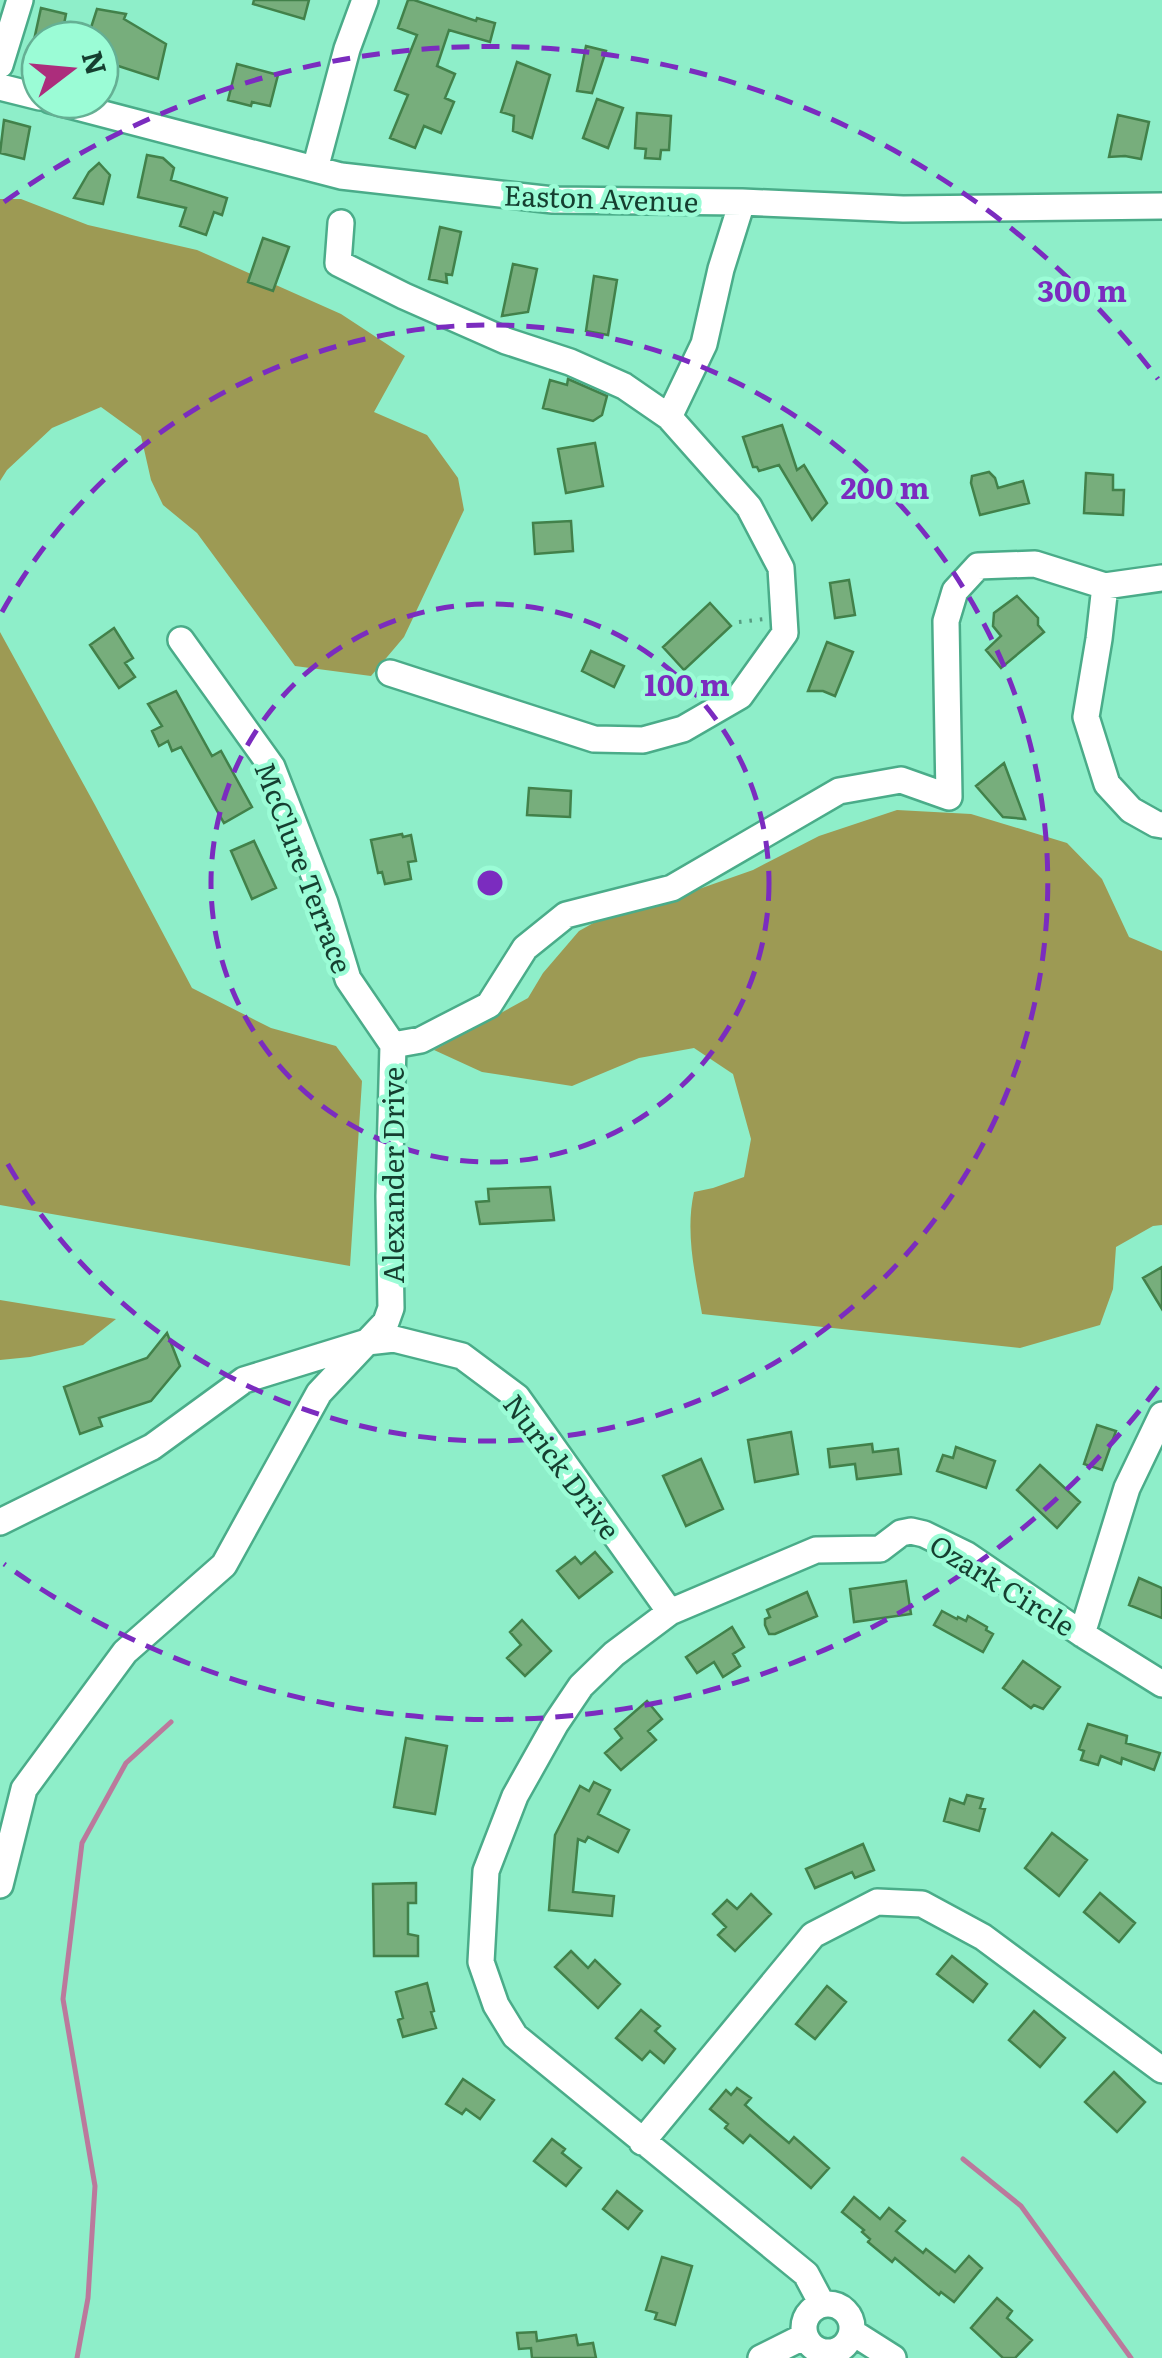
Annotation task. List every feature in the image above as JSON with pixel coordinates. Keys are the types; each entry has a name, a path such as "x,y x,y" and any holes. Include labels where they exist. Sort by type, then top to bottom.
{"street":[{"path":"0,65 20,0"},
{"path":"315,168 347,49 365,0"},
{"name":"Easton Avenue","path":"120,118 341,176 552,200 904,209 1162,206"},
{"path":"670,417 704,344 742,202"},
{"path":"341,224 338,263 506,341 570,362 624,386 670,417 749,507 781,568 785,633 740,696 683,729 643,740 594,739 390,673"},
{"name":"Alexander Drive","path":"0,1885 24,1789 126,1652 224,1565 318,1393 386,1322 391,1308 393,1045 420,1040 489,1005 525,948 566,915 672,888 839,792 901,780 949,796 946,621 955,591 978,566 1035,564 1104,586"},
{"path":"1162,578 1104,586 1086,716 1107,784 1131,810 1162,825"},
{"name":"McClure Terrace","path":"181,640 272,767 325,903 348,979 393,1045"},
{"name":"Nurick Drive","path":"0,1522 152,1447 244,1380 367,1342 394,1339 462,1356 517,1397 670,1612"},
{"path":"1082,1634 1127,1488 1162,1416"},
{"name":"Ozark Circle","path":"822,2304 806,2274 515,2036 496,2005 482,1962 486,1871 515,1796 581,1686 614,1654 670,1612 816,1550 880,1548 900,1534 911,1532 924,1534 967,1555 1162,1684"},
{"path":"642,2142 813,1935 877,1902 922,1904 983,1938 1162,2070"},
{"path":"848,2346 852,2324 845,2310 822,2304 809,2313 805,2336 822,2352 848,2346 893,2358"},
{"path":"761,2358 805,2336"}],"shaded area":[{"path":"0,199 21,199 88,225 197,250 341,314 405,356 374,412 427,435 458,478 464,510 404,637 371,676 295,666 197,533 163,505 151,480 141,436 101,407 52,428 0,481"},
{"path":"0,632 192,988 271,1028 336,1046 362,1081 350,1266 0,1205"},
{"path":"897,810 971,814 1067,843 1102,879 1129,937 1162,951 1162,1225 1116,1247 1113,1289 1100,1325 1020,1348 702,1314 691,1238 694,1192 744,1177 751,1139 733,1074 694,1048 639,1058 572,1086 482,1072 434,1050 528,998 543,973 579,931 622,907 682,895 753,870 819,836"},
{"path":"0,1300 116,1319 83,1345 0,1360"}],"building":[{"path":"254,0 309,0 304,19 253,4"},
{"path":"408,0 495,23 490,42 449,30 437,66 455,74 445,98 454,102 441,133 424,126 415,148 390,138 408,95 395,90 417,35 398,28"},
{"path":"41,8 66,14 65,20 38,20"},
{"path":"97,9 126,14 124,19 166,44 158,79 120,67 120,20 93,20"},
{"path":"586,46 606,51 592,93 577,91"},
{"path":"517,62 550,75 532,138 513,131 514,116 501,112"},
{"path":"237,64 278,75 270,106 228,100"},
{"path":"597,99 623,108 608,148 583,138"},
{"path":"637,113 671,116 669,150 661,150 660,159 645,158 646,149 635,148"},
{"path":"1118,115 1149,122 1141,159 1109,157"},
{"path":"4,120 30,127 24,159 0,153"},
{"path":"147,155 163,158 174,168 171,180 227,198 222,215 214,212 206,235 180,226 186,208 138,197"},
{"path":"99,163 110,175 103,204 74,198 89,172"},
{"path":"440,227 461,232 452,275 446,274 447,283 429,279"},
{"path":"263,238 289,247 273,291 248,282"},
{"path":"513,264 537,269 528,312 502,316"},
{"path":"594,276 617,280 608,335 586,331"},
{"path":"568,379 607,396 602,415 593,421 543,408 550,380 567,385"},
{"path":"782,425 797,470 804,465 827,503 812,520 779,465 759,471 753,467 743,437"},
{"path":"595,443 603,486 566,493 558,449"},
{"path":"989,472 998,488 1023,481 1029,503 980,515 972,476"},
{"path":"1086,473 1113,475 1113,490 1124,490 1123,515 1084,513"},
{"path":"571,521 573,551 535,554 533,523"},
{"path":"849,580 855,615 835,618 830,583"},
{"path":"1017,596 1038,618 1044,632 1001,668 986,650 1001,636 993,626 994,613"},
{"path":"710,603 731,626 684,670 663,647"},
{"path":"114,628 133,658 125,663 135,677 119,688 90,645"},
{"path":"827,642 853,652 835,696 808,691"},
{"path":"591,651 624,666 614,687 582,671"},
{"path":"176,691 212,756 221,751 252,807 224,823 181,747 172,751 168,741 159,746 152,731 162,726 148,704"},
{"path":"1004,763 1025,819 1003,817 976,786"},
{"path":"529,788 571,791 570,817 527,815"},
{"path":"411,835 416,861 408,862 411,879 385,884 382,872 378,873 371,840"},
{"path":"254,841 276,888 252,899 231,851"},
{"path":"550,1187 554,1220 480,1224 476,1202 489,1201 488,1189"},
{"path":"1162,1267 1162,1309 1143,1278"},
{"path":"167,1333 180,1366 151,1401 99,1418 102,1426 80,1434 64,1387 147,1358"},
{"path":"1097,1425 1116,1431 1102,1470 1084,1464"},
{"path":"791,1432 798,1474 755,1482 748,1440"},
{"path":"872,1444 873,1452 898,1449 901,1474 857,1479 855,1464 830,1467 828,1449"},
{"path":"956,1447 995,1461 986,1488 937,1471 943,1455 953,1458"},
{"path":"701,1459 723,1509 686,1526 663,1476"},
{"path":"1040,1465 1080,1502 1057,1528 1017,1490"},
{"path":"595,1552 612,1572 579,1598 557,1571 575,1557 581,1564"},
{"path":"1139,1578 1162,1588 1162,1618 1129,1605"},
{"path":"906,1581 911,1614 854,1622 850,1589"},
{"path":"807,1592 817,1616 769,1634 765,1625 765,1619 770,1617 767,1610"},
{"path":"942,1611 966,1621 968,1616 987,1627 993,1634 983,1652 934,1625"},
{"path":"522,1620 551,1651 525,1676 507,1658 521,1645 510,1632"},
{"path":"732,1627 744,1647 733,1654 740,1666 723,1677 714,1662 697,1673 686,1657"},
{"path":"1023,1661 1060,1687 1043,1709 1034,1705 1031,1708 1003,1688"},
{"path":"647,1701 662,1719 648,1731 656,1740 621,1770 605,1753 622,1738 615,1729"},
{"path":"1088,1724 1127,1736 1126,1743 1160,1753 1154,1770 1122,1758 1121,1764 1101,1756 1098,1765 1081,1760 1084,1751 1079,1749"},
{"path":"406,1738 447,1746 435,1814 394,1807"},
{"path":"594,1782 610,1790 598,1814 629,1830 618,1852 588,1837 585,1842 578,1839 573,1892 614,1896 612,1916 549,1910 555,1835 580,1786 589,1791"},
{"path":"967,1795 983,1799 980,1808 985,1809 979,1831 944,1821 950,1799 964,1804"},
{"path":"1052,1833 1087,1860 1059,1896 1025,1868"},
{"path":"863,1844 874,1870 855,1878 852,1872 815,1888 806,1869"},
{"path":"416,1883 416,1903 408,1903 408,1934 418,1936 418,1956 374,1956 373,1884"},
{"path":"1100,1893 1135,1923 1119,1942 1084,1912"},
{"path":"751,1894 771,1914 735,1951 718,1935 726,1927 713,1914 727,1900 737,1909"},
{"path":"571,1951 588,1968 595,1960 620,1984 598,2008 555,1967"},
{"path":"952,1956 987,1984 973,2002 937,1974"},
{"path":"427,1983 436,2028 403,2037 396,1992"},
{"path":"827,1986 846,2002 815,2039 796,2024"},
{"path":"641,2010 660,2026 655,2031 675,2049 664,2063 650,2051 642,2060 616,2038"},
{"path":"1034,2011 1065,2038 1040,2067 1009,2040"},
{"path":"1114,2072 1145,2102 1117,2132 1085,2102"},
{"path":"463,2079 494,2100 480,2119 466,2109 462,2114 446,2104"},
{"path":"737,2088 751,2098 745,2105 762,2120 789,2143 794,2137 829,2168 811,2188 750,2135 743,2143 710,2109 726,2090 731,2095"},
{"path":"552,2139 581,2168 566,2186 534,2161"},
{"path":"617,2191 642,2211 628,2229 603,2209"},
{"path":"854,2197 880,2219 889,2208 905,2221 896,2231 955,2272 969,2256 982,2268 954,2302 941,2292 939,2295 895,2258 892,2262 868,2242 864,2230 842,2212"},
{"path":"662,2257 692,2266 675,2325 655,2319 657,2313 646,2310"},
{"path":"997,2298 1012,2311 1007,2318 1032,2340 1015,2358 1003,2358 971,2328"},
{"path":"536,2332 537,2341 576,2335 578,2345 593,2343 596,2358 532,2358 531,2348 519,2349 517,2333"}],"waterway":[{"path":"77,2358 88,2298 95,2186 63,1999 82,1843 126,1763 171,1722"},
{"path":"963,2159 1021,2206 1131,2358"}]}
